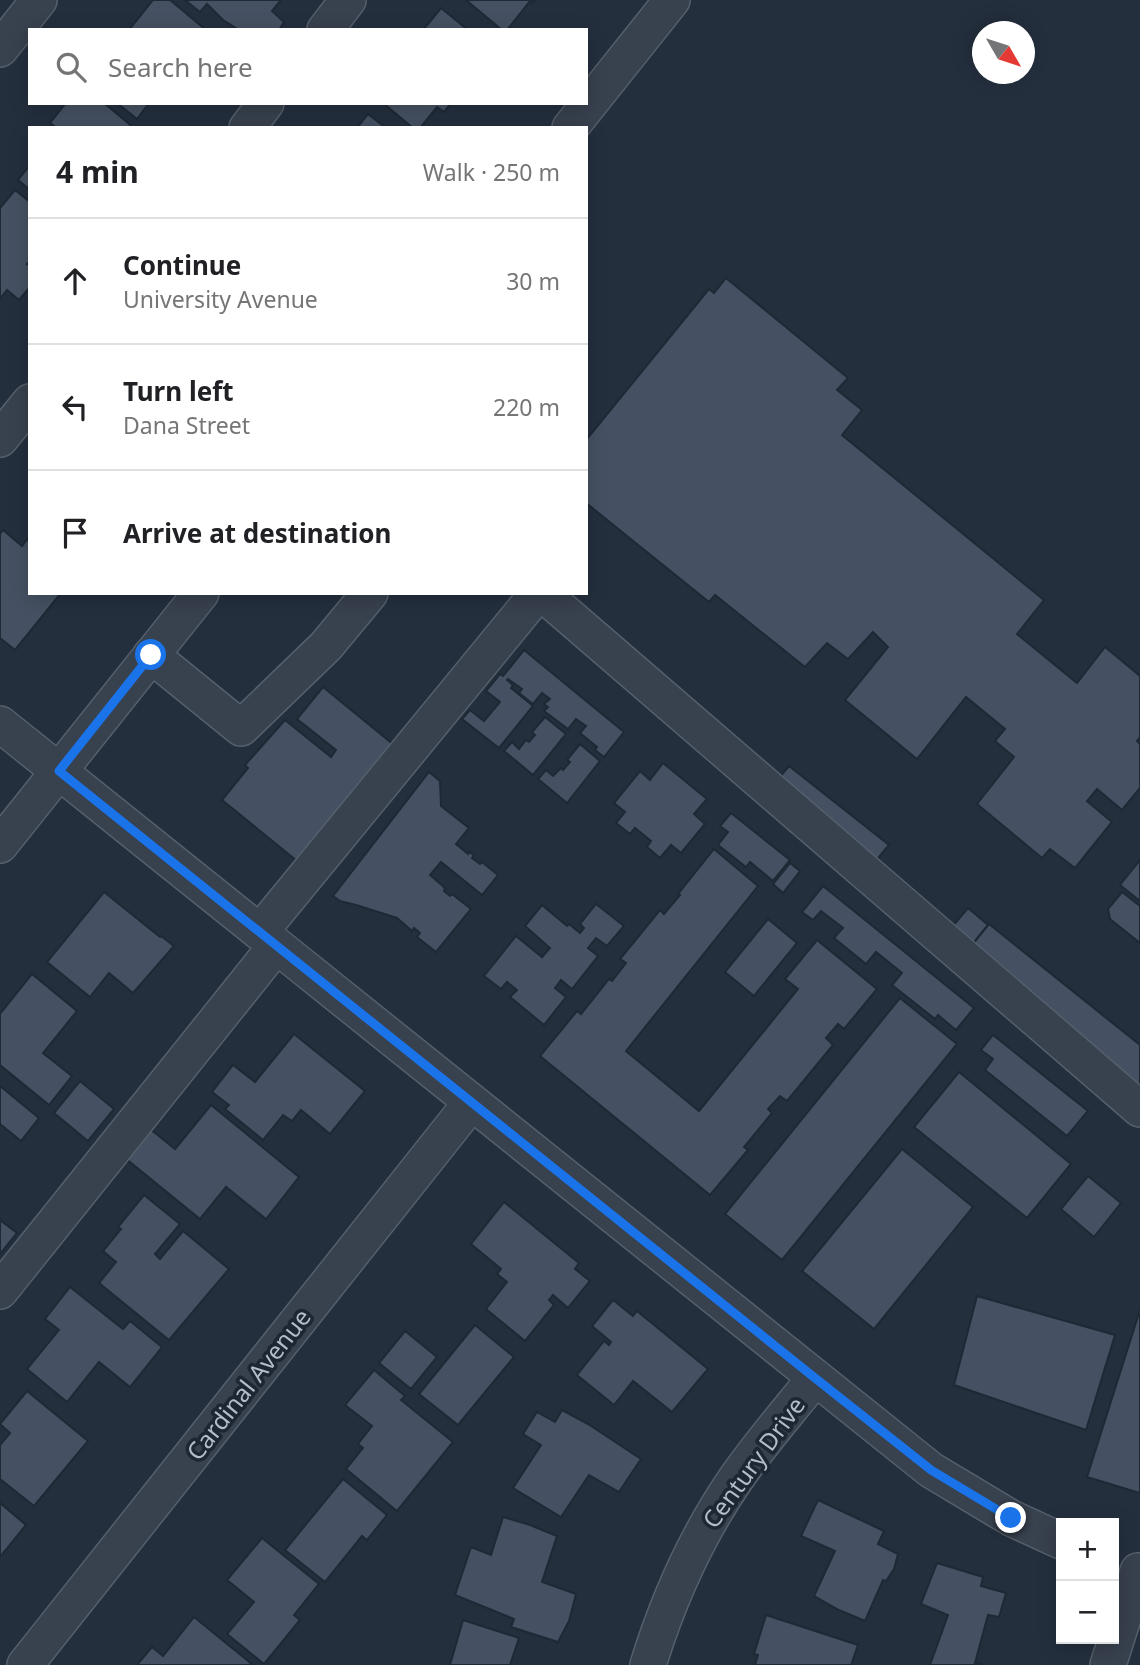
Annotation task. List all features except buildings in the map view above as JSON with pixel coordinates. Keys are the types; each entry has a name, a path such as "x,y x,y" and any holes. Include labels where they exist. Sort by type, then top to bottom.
{"street":[{"path":"0,49 39,0"},
{"path":"327,28 348,0"},
{"path":"572,126 673,0"},
{"path":"249,126 264,105"},
{"path":"0,439 28,404"},
{"path":"0,845 199,595"},
{"path":"151,655 241,728 326,646 368,595"},
{"path":"0,1291 268,939 538,595"},
{"path":"542,595 1140,1109"},
{"path":"0,724 931,1470 1011,1518 1056,1539"},
{"name":"Cardinal Avenue","path":"25,1665 471,1103"},
{"name":"Century Drive","path":"648,1665 669,1602 701,1534 736,1479 815,1378"},
{"path":"1108,1665 1131,1569"}],"route":[{"path":"151,655 59,771 931,1470 1011,1518"}]}
